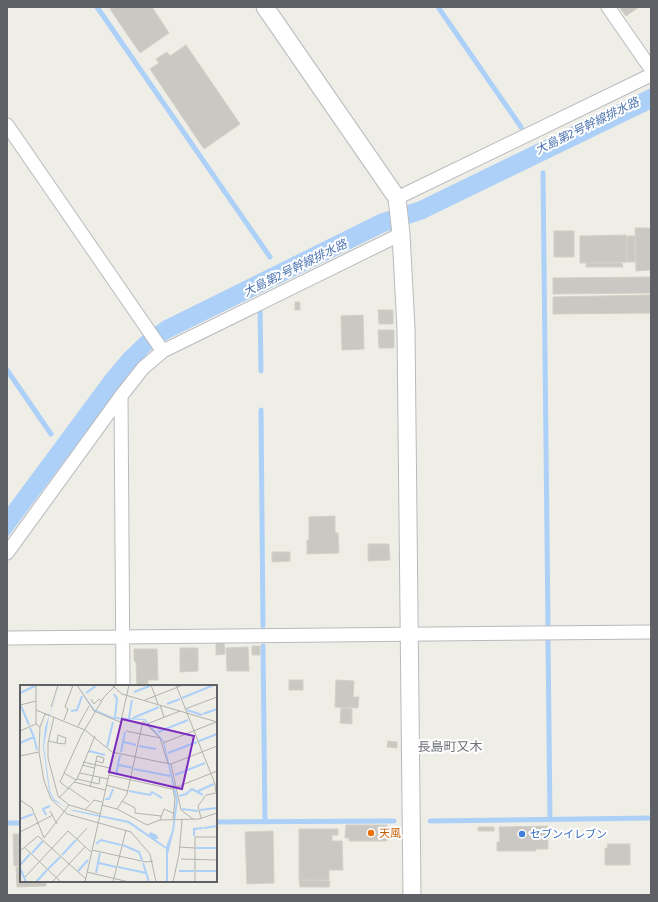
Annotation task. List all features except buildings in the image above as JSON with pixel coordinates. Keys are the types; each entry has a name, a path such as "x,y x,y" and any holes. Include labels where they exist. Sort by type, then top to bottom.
{"street":[{"path":"265,7 397,201 401,234 406,329 412,895"},
{"path":"608,7 651,69"},
{"path":"397,201 651,75"},
{"path":"7,125 162,350"},
{"path":"7,553 120,396 143,368 163,351 401,234"},
{"path":"120,396 123,685"},
{"path":"7,638 651,632"}],"water":[{"name":"大島第2号幹線排水路","path":"651,88 651,109 424,219 385,232 170,338 151,350 134,368 7,538 7,508 107,373 124,353 144,334 163,321 379,214 417,202"}],"waterway":[{"path":"97,7 270,257"},
{"path":"438,7 521,127"},
{"path":"543,173 548,625"},
{"path":"260,308 261,371"},
{"path":"7,370 51,434"},
{"path":"261,410 263,626"},
{"path":"548,638 550,820"},
{"path":"263,646 265,822"},
{"path":"430,821 651,818"},
{"path":"217,822 394,821"},
{"path":"7,823 20,823"}],"place":[{"name":"天風","path":"371,833"},
{"name":"セブンイレブン","path":"522,834"}],"district":[{"name":"長島町又木","path":"450,746"}]}
